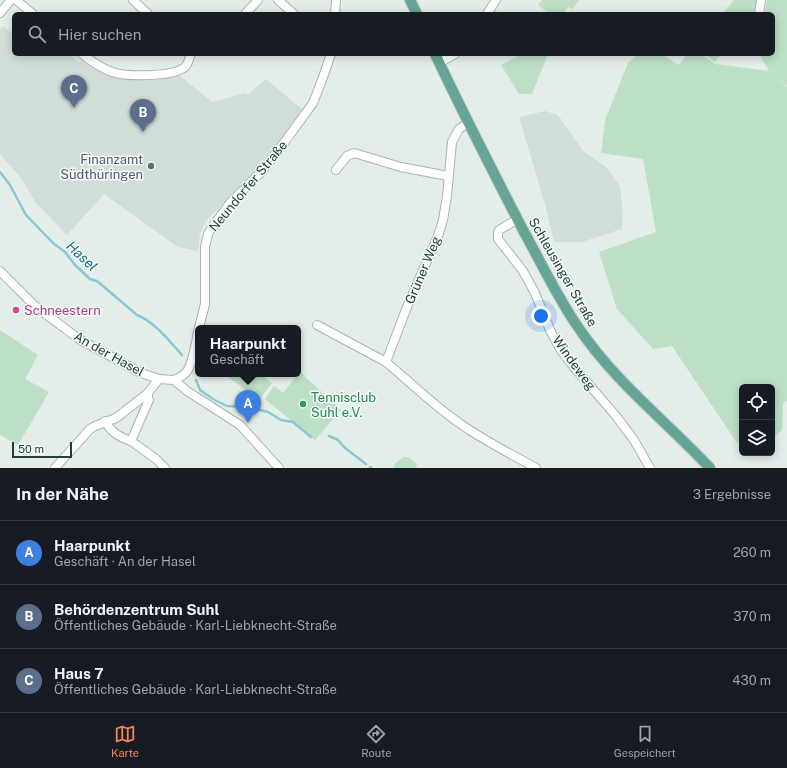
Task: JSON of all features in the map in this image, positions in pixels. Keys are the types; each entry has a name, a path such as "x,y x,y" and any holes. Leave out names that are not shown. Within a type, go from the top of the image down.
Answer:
{"main road":[{"path":"410,0 416,12"},
{"name":"Schleusinger Straße","path":"437,59 468,123 518,219 578,328 617,376 710,468"}],"street":[{"path":"16,0 31,12"},
{"path":"133,0 146,12"},
{"path":"247,12 258,0"},
{"path":"278,0 292,12"},
{"path":"335,12 336,0"},
{"path":"487,12 496,0"},
{"path":"759,12 761,0"},
{"path":"0,13 6,2"},
{"path":"84,56 92,62 112,72 126,75 163,74 177,70 184,67 188,63 190,56"},
{"name":"Neundorfer Straße","path":"200,325 204,304 205,247 208,234 230,203 264,169 313,103 330,56"},
{"path":"437,59 448,56"},
{"name":"Grüner Weg","path":"386,362 407,307 438,236 443,220 447,196 452,142 459,129 468,123"},
{"path":"336,170 347,156 354,153 401,167 448,176"},
{"name":"Windeweg","path":"518,219 498,232 500,243 523,271 535,293 550,330 560,349 616,416 634,440 650,468"},
{"name":"An der Hasel","path":"0,271 35,306 79,339 140,373 159,379 174,380"},
{"path":"317,325 386,362 427,398 461,424 499,448 536,468"},
{"path":"195,346 188,371 182,377 174,380 187,391 240,424 279,468"},
{"path":"55,468 90,429 116,418 147,394 159,379"},
{"path":"131,441 149,400 147,394"},
{"path":"106,421 108,427 116,434 131,441 156,458 165,468"}],"shaded area":[{"path":"3,26 12,33 12,56 72,56 79,62 81,61 108,74 141,80 156,80 179,75 212,102 245,93 247,95 266,79 302,109 270,156 206,221 200,234 198,251 178,247 104,194 67,235 36,203 21,178 0,154 0,29"},
{"path":"545,111 558,115 583,151 606,167 620,186 623,214 622,229 582,242 554,242 545,204 519,117"}],"green space":[{"path":"542,0 579,0 573,9 568,7 565,12 547,12 538,5"},
{"path":"734,0 757,0 754,12 724,12"},
{"path":"767,0 787,0 787,86 775,77 787,87 787,400 783,403 782,430 775,436 775,384 739,384 739,441 737,443 672,346 653,349 617,309 599,252 656,232 643,159 601,153 605,120 628,63 636,56 664,56 679,65 686,56 704,56 715,64 769,71 760,56 775,56 775,12 765,12"},
{"path":"518,56 547,56 532,94 519,94 501,65"},
{"path":"708,56 720,56 715,62"},
{"path":"0,330 38,355 25,379 49,392 18,445 0,435"},
{"name":"Tennisclub Suhl e.V.","path":"301,373 341,410 315,440 265,399 274,386 283,393 296,377 301,377"},
{"path":"228,377 264,377 272,383 259,400"},
{"path":"403,457 408,457 417,464 416,468 393,468 395,464"}],"waterway":[{"name":"Hasel","path":"0,172 10,185 26,215 53,243 65,252 75,265 90,279 97,281 137,315 144,318 156,327 182,355"},
{"name":"Hasel","path":"196,380 200,390 227,406 248,407 268,412 281,420 293,422 311,437"},
{"name":"Hasel","path":"329,436 338,440 345,448 366,464"}],"place":[{"name":"Haus 7","path":"74,108"},
{"name":"Behördenzentrum Suhl","path":"143,132"},
{"name":"Finanzamt Südthüringen","path":"151,166"},
{"name":"Schneestern","path":"16,310"},
{"name":"Tennisclub Suhl e.V.","path":"303,404"},
{"name":"Haarpunkt","path":"248,423"}]}
